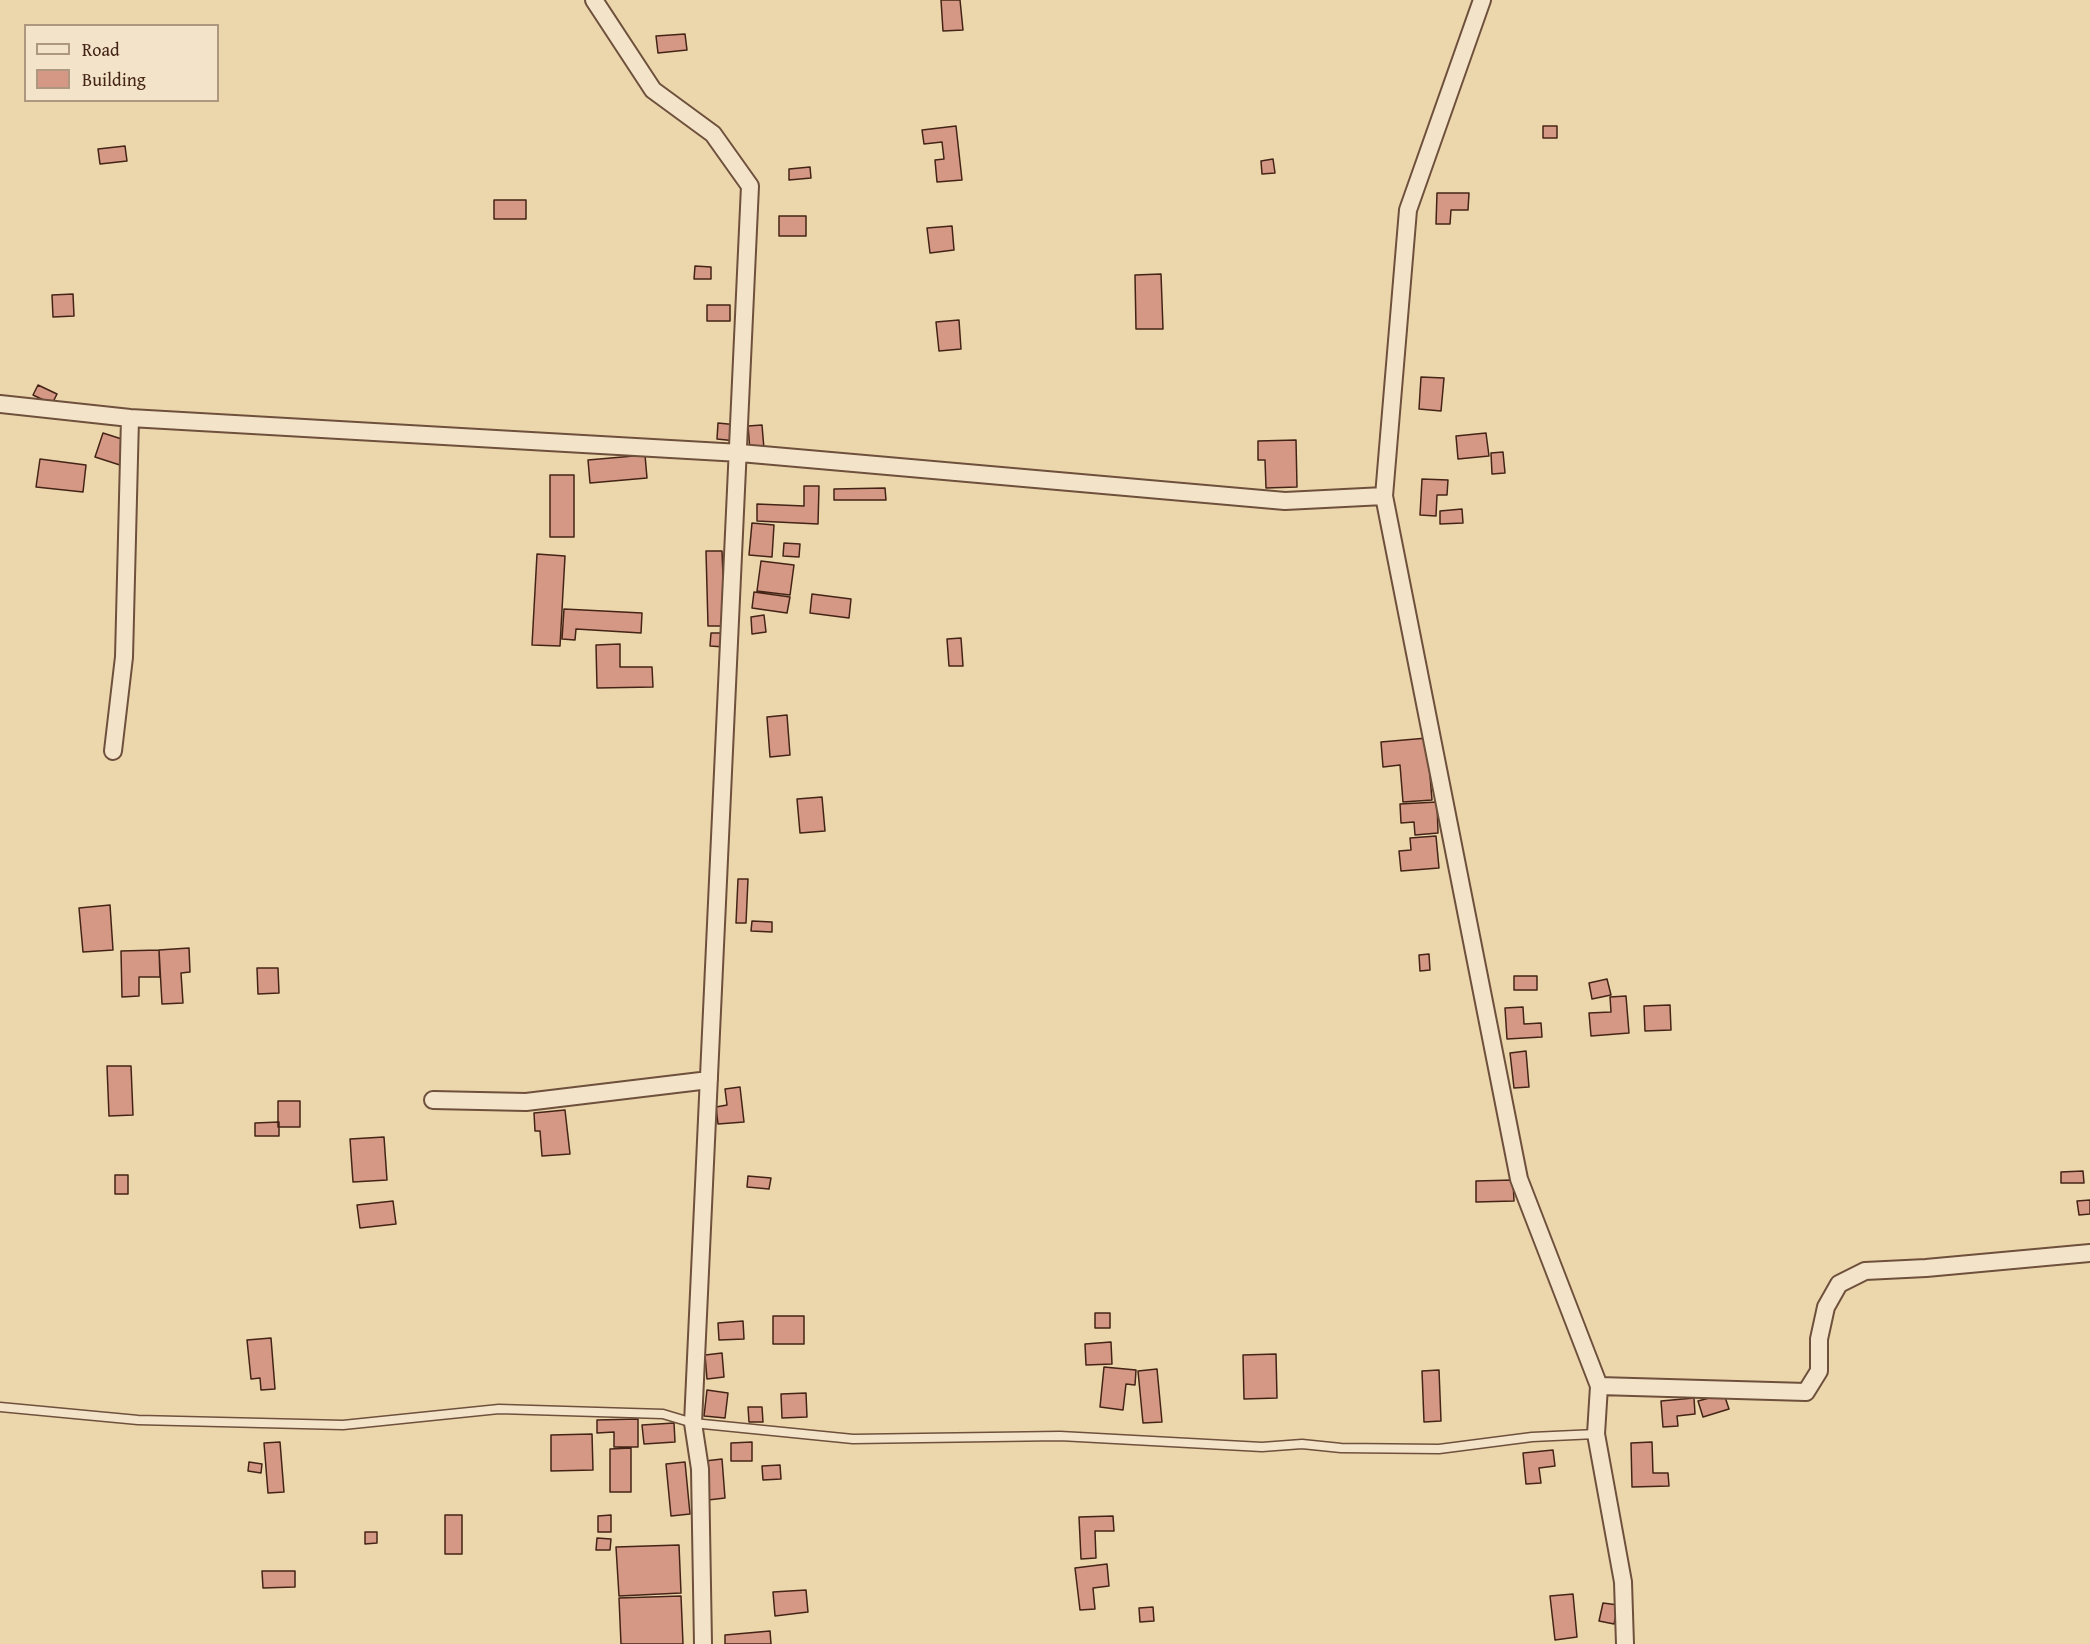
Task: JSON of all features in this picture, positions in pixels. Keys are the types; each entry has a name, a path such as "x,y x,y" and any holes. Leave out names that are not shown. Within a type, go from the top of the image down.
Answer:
{"street":[{"path":"594,0 653,90 713,134 750,186 740,453 693,1423 700,1469 703,1644"},
{"path":"1482,0 1408,210 1384,496 1519,1179 1599,1386 1596,1434 1623,1582 1625,1644"},
{"path":"0,404 130,418 740,453 1285,501 1384,496"},
{"path":"113,751 124,657 130,418"},
{"path":"433,1100 526,1102 709,1080"},
{"path":"1599,1386 1806,1392 1820,1371 1819,1339 1826,1307 1839,1284 1865,1271 1926,1268 2090,1253"}],"lane":[{"path":"0,1407 138,1420 343,1425 499,1409 663,1414 693,1423 853,1439 1060,1436 1262,1447 1302,1444 1341,1448 1439,1449 1532,1437 1596,1434"}],"building":[{"path":"941,0 960,0 963,30 943,31"},
{"path":"685,34 687,50 658,53 656,36"},
{"path":"956,126 962,180 937,182 935,160 944,159 942,142 924,144 922,130"},
{"path":"1543,126 1557,126 1557,138 1543,138"},
{"path":"125,146 127,161 100,164 98,149"},
{"path":"1273,159 1275,173 1262,174 1261,161"},
{"path":"810,167 811,178 789,180 789,169"},
{"path":"1437,193 1469,193 1468,210 1451,210 1450,224 1436,224"},
{"path":"494,200 526,200 526,219 494,219"},
{"path":"779,216 806,216 806,236 779,236"},
{"path":"952,226 954,250 930,253 927,228"},
{"path":"695,266 711,267 711,279 694,279"},
{"path":"1161,274 1163,329 1136,329 1135,275"},
{"path":"73,294 74,316 53,317 52,295"},
{"path":"707,305 730,305 730,321 707,321"},
{"path":"959,320 961,349 939,351 936,322"},
{"path":"1421,377 1444,378 1441,411 1419,409"},
{"path":"38,385 57,394 52,404 33,395"},
{"path":"718,423 738,425 736,441 717,439"},
{"path":"762,425 764,449 750,451 748,426"},
{"path":"103,433 131,442 123,466 95,457"},
{"path":"1486,433 1489,456 1458,459 1456,436"},
{"path":"1296,440 1297,487 1266,488 1265,460 1258,460 1258,441"},
{"path":"1503,452 1505,473 1492,474 1491,453"},
{"path":"645,455 647,478 590,483 588,460"},
{"path":"40,459 86,465 83,492 36,487"},
{"path":"550,475 574,475 574,537 550,537"},
{"path":"1422,479 1448,480 1447,495 1437,495 1436,516 1420,515"},
{"path":"804,486 819,486 818,524 757,521 757,504 804,506"},
{"path":"885,488 886,500 834,500 834,489"},
{"path":"1462,509 1463,523 1440,524 1440,511"},
{"path":"752,523 774,525 772,557 749,555"},
{"path":"784,543 800,544 799,557 783,556"},
{"path":"706,551 722,551 725,626 708,626"},
{"path":"537,554 565,556 560,646 532,645"},
{"path":"761,561 794,565 790,595 757,591"},
{"path":"754,592 790,597 787,613 752,608"},
{"path":"812,594 851,599 849,618 810,613"},
{"path":"564,609 642,613 641,633 576,629 575,640 562,639"},
{"path":"764,615 766,632 752,634 751,617"},
{"path":"711,633 724,633 724,647 710,646"},
{"path":"961,638 963,666 949,666 947,639"},
{"path":"620,644 620,667 652,667 653,687 597,688 596,645"},
{"path":"787,715 790,755 770,757 767,717"},
{"path":"1427,738 1432,800 1403,802 1400,765 1383,767 1381,742"},
{"path":"822,797 825,831 800,833 797,799"},
{"path":"1437,802 1438,833 1415,835 1414,822 1401,823 1400,804"},
{"path":"1436,836 1439,868 1401,871 1399,851 1411,850 1410,838"},
{"path":"738,879 748,879 746,923 736,923"},
{"path":"110,905 113,950 83,952 79,908"},
{"path":"752,921 772,922 772,932 751,931"},
{"path":"189,948 190,972 181,973 183,1003 162,1004 159,950"},
{"path":"159,950 160,977 139,977 139,996 122,997 121,951"},
{"path":"1429,954 1430,970 1420,971 1419,955"},
{"path":"257,968 278,968 279,993 258,994"},
{"path":"1514,976 1537,976 1537,990 1514,990"},
{"path":"1607,979 1611,995 1592,999 1589,983"},
{"path":"1626,996 1629,1033 1591,1036 1589,1013 1611,1012 1610,997"},
{"path":"1670,1005 1671,1030 1645,1031 1644,1006"},
{"path":"1523,1007 1524,1024 1541,1023 1542,1037 1507,1039 1505,1008"},
{"path":"1526,1051 1529,1087 1514,1088 1510,1053"},
{"path":"107,1066 131,1066 133,1115 109,1116"},
{"path":"740,1087 744,1122 718,1124 716,1107 727,1105 725,1089"},
{"path":"278,1101 300,1101 300,1127 278,1127"},
{"path":"565,1110 570,1154 542,1156 540,1131 535,1131 534,1113"},
{"path":"279,1122 279,1136 255,1136 255,1123"},
{"path":"384,1137 387,1180 353,1182 350,1139"},
{"path":"2083,1171 2084,1183 2061,1183 2061,1172"},
{"path":"115,1175 128,1175 128,1194 115,1194"},
{"path":"748,1176 771,1178 769,1189 747,1187"},
{"path":"1513,1180 1514,1201 1476,1202 1476,1181"},
{"path":"2090,1200 2090,1214 2079,1215 2077,1201"},
{"path":"393,1201 396,1224 360,1228 357,1205"},
{"path":"1095,1313 1110,1313 1110,1328 1095,1328"},
{"path":"773,1316 804,1316 804,1344 773,1344"},
{"path":"743,1321 744,1339 719,1340 718,1323"},
{"path":"271,1338 275,1389 261,1390 260,1378 251,1379 247,1340"},
{"path":"1111,1342 1112,1364 1086,1365 1085,1344"},
{"path":"722,1353 724,1377 707,1379 705,1355"},
{"path":"1276,1354 1277,1398 1244,1399 1243,1355"},
{"path":"1104,1367 1136,1370 1135,1385 1126,1384 1123,1410 1100,1407"},
{"path":"1157,1369 1162,1422 1143,1423 1138,1371"},
{"path":"1439,1370 1441,1421 1424,1422 1422,1371"},
{"path":"707,1390 728,1393 725,1418 704,1416"},
{"path":"806,1393 807,1417 782,1418 781,1394"},
{"path":"1724,1394 1729,1409 1703,1417 1698,1401"},
{"path":"1694,1398 1695,1414 1677,1416 1678,1426 1663,1427 1661,1401"},
{"path":"748,1407 762,1407 763,1422 749,1422"},
{"path":"638,1419 638,1447 614,1447 614,1432 597,1433 597,1420"},
{"path":"674,1423 675,1442 644,1444 642,1425"},
{"path":"592,1434 593,1470 551,1471 551,1435"},
{"path":"280,1442 284,1492 268,1493 264,1443"},
{"path":"752,1442 752,1461 731,1461 731,1443"},
{"path":"1652,1442 1653,1473 1668,1473 1669,1486 1632,1487 1631,1443"},
{"path":"631,1448 631,1492 610,1492 610,1449"},
{"path":"1553,1450 1555,1466 1539,1468 1541,1483 1526,1484 1523,1453"},
{"path":"722,1459 725,1498 708,1500 705,1461"},
{"path":"249,1462 262,1464 261,1473 248,1471"},
{"path":"685,1462 690,1514 671,1516 666,1464"},
{"path":"780,1465 781,1479 763,1480 762,1466"},
{"path":"445,1515 462,1515 462,1554 445,1554"},
{"path":"611,1515 611,1532 598,1532 598,1516"},
{"path":"1113,1516 1114,1531 1095,1531 1096,1558 1081,1559 1079,1517"},
{"path":"365,1532 377,1532 377,1543 365,1544"},
{"path":"597,1538 611,1539 610,1550 596,1550"},
{"path":"679,1545 681,1593 619,1596 616,1547"},
{"path":"1107,1564 1109,1586 1093,1588 1095,1609 1080,1610 1075,1568"},
{"path":"262,1571 295,1571 295,1587 263,1588"},
{"path":"806,1590 808,1612 775,1616 773,1592"},
{"path":"1573,1594 1577,1637 1555,1640 1550,1596"},
{"path":"681,1596 683,1644 621,1644 619,1598"},
{"path":"1603,1603 1618,1605 1614,1624 1599,1621"},
{"path":"1153,1607 1154,1621 1140,1622 1139,1608"},
{"path":"770,1631 771,1644 725,1644 725,1635"}]}
